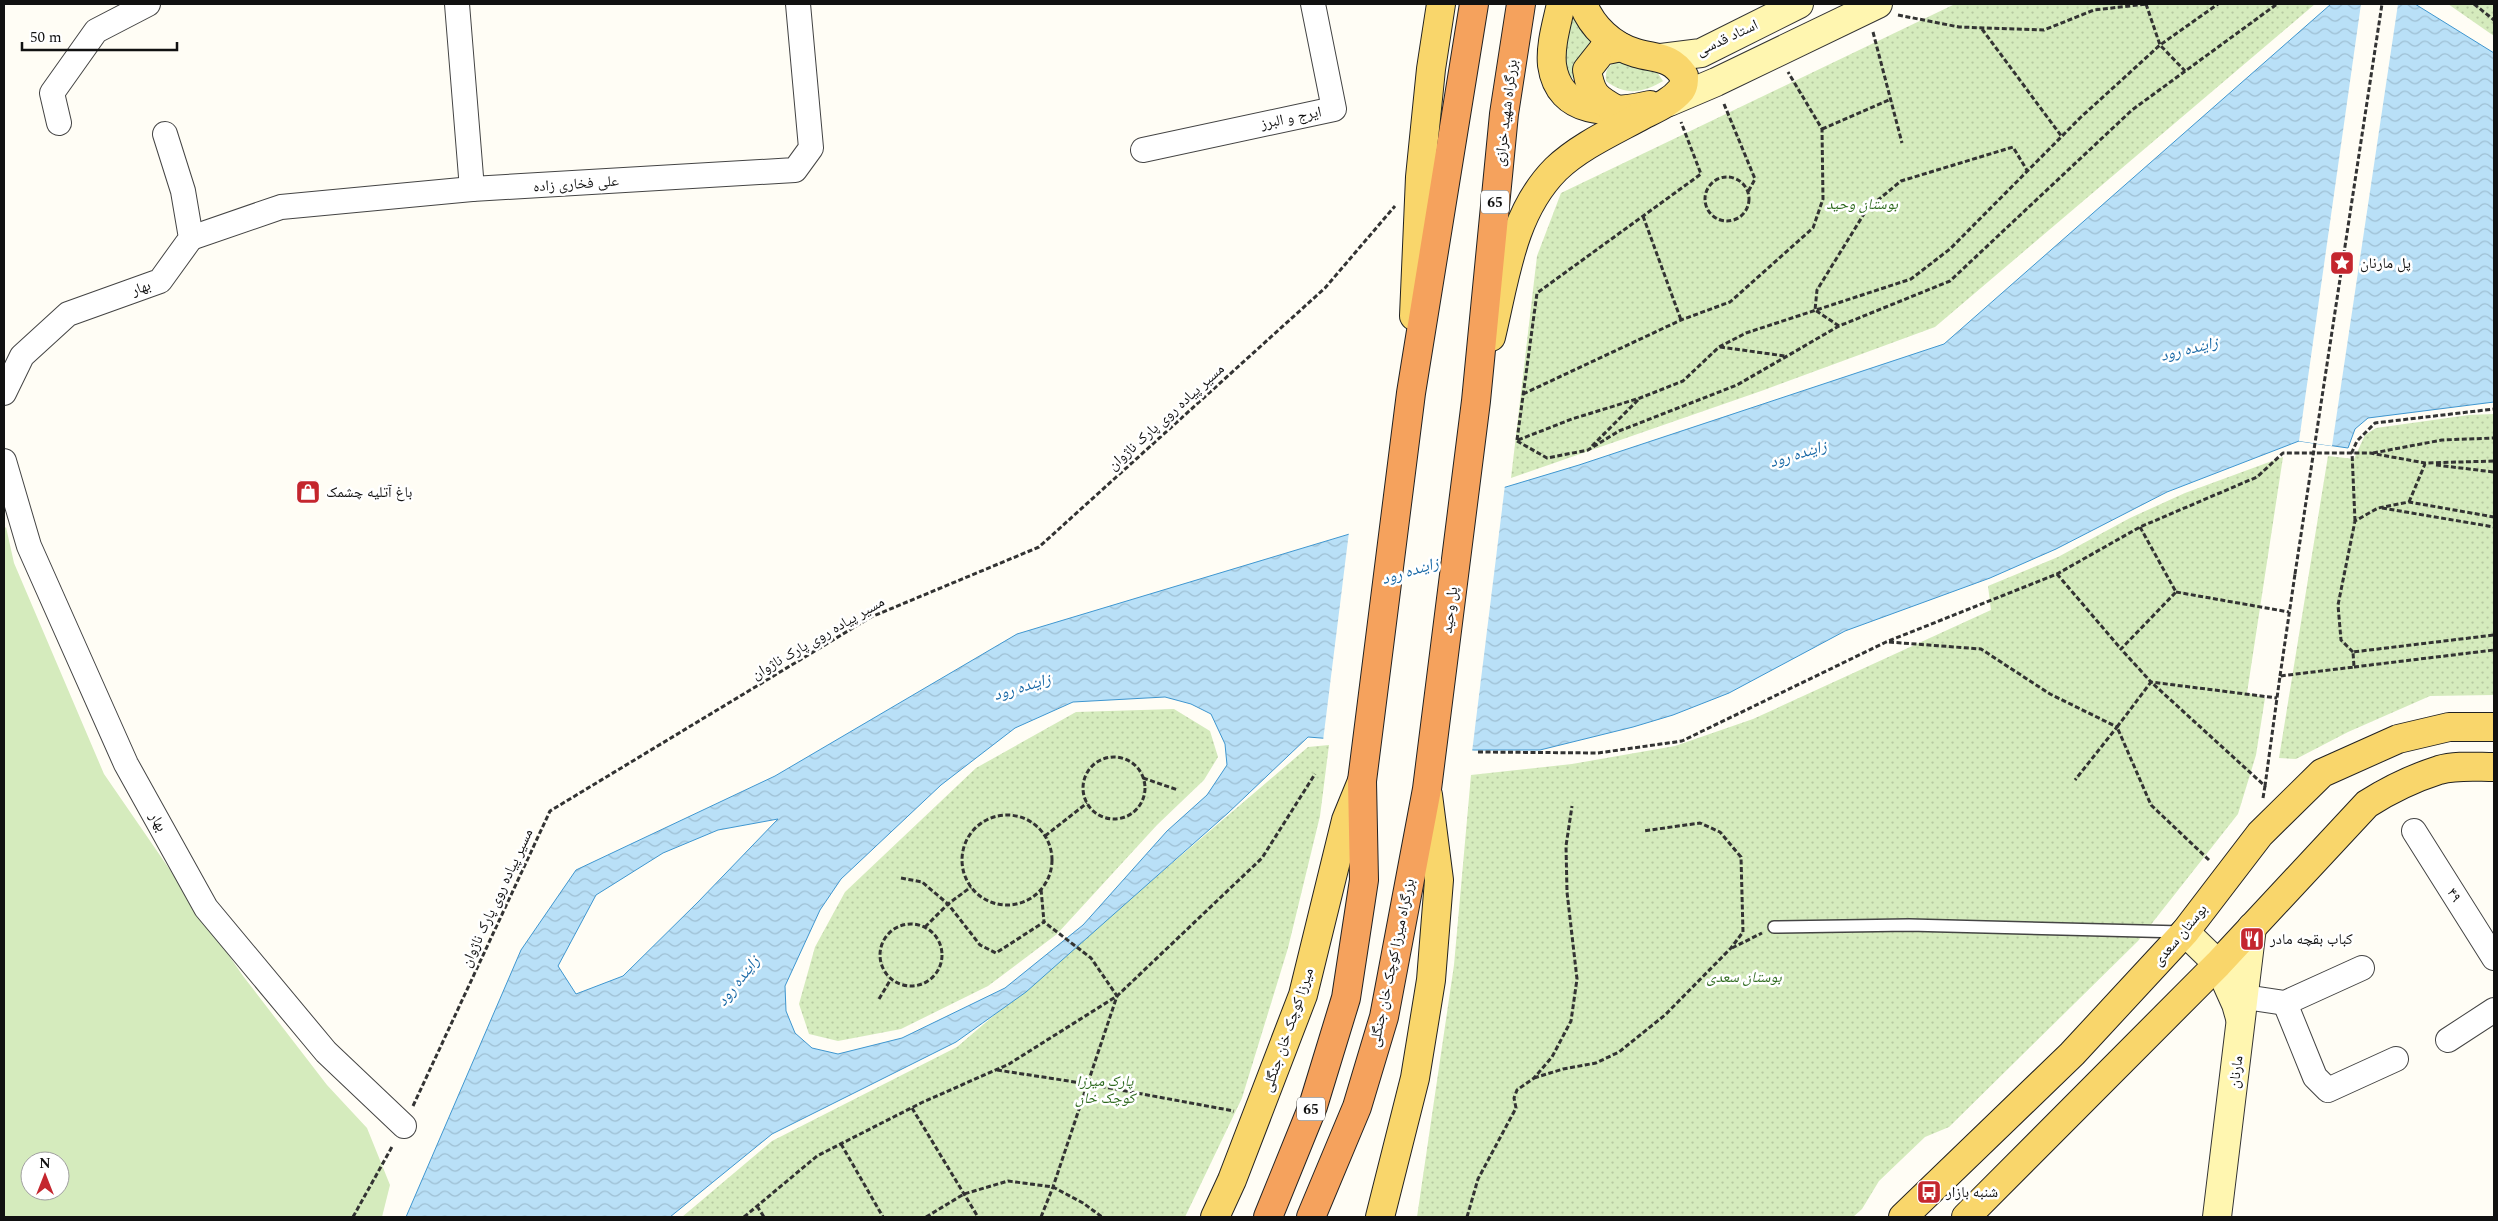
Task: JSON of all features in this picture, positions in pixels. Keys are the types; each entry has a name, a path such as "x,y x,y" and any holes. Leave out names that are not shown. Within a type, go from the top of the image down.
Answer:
{"highway":[{"name":"65","path":"1268,1217 1313,1106 1346,998 1364,880 1362,781 1411,394 1474,4"},
{"name":"بزرگراه شهید خرازی","path":"1476,401 1504,114 1521,4"},
{"name":"پل وحید","path":"1427,789 1476,401"},
{"name":"بزرگراه میرزا کوچک خان جنگلی","path":"1311,1217 1357,1107 1384,1016 1427,789"}],"main road":[{"path":"1411,394 1420,176 1431,68 1440,4"},
{"path":"1561,4 1553,41 1552,63 1556,83 1568,99 1595,110 1618,110 1671,101 1682,88 1684,76 1677,65 1661,58"},
{"name":"استاد قدسی","path":"1583,4 1606,38 1621,47 1661,58 1701,53 1792,5"},
{"path":"1476,401 1511,251 1524,216 1539,188 1558,168 1595,141 1671,101 1716,82 1872,6"},
{"path":"1618,110 1596,98 1589,85 1587,70 1602,51 1621,47"},
{"name":"بوستان سعدی","path":"1902,1217 2072,1054 2185,932 2260,834 2322,773 2398,739 2449,727 2494,726"},
{"path":"1966,1217 2218,964 2367,804 2386,792 2440,770 2466,766 2494,767"},
{"name":"میرزا کوچک خان جنگلی","path":"1214,1217 1258,1116 1303,994 1346,820 1362,781"},
{"path":"1380,1217 1415,1078 1430,980 1439,880 1427,789"},
{"name":"مارنان","path":"2217,1217 2242,1026 2252,928"},
{"path":"2185,932 2218,964 2236,1004 2242,1026"}],"street":[{"path":"59,122 52,93 96,31 148,4"},
{"path":"457,4 472,189"},
{"name":"علی فخاری زاده","path":"191,238 281,208 472,189 795,170 812,148 798,4"},
{"name":"ایرج و البرز","path":"1143,150 1334,109 1313,4"},
{"path":"165,134 183,191 191,238"},
{"name":"بهار","path":"4,393 22,356 68,314 160,281 191,238"},
{"name":"بهار","path":"4,460 9,497 126,764 206,908 326,1052 404,1126"},
{"name":"۴۹","path":"2414,831 2494,958"},
{"path":"2244,997 2285,1003 2362,968"},
{"path":"2285,1003 2315,1077 2328,1090 2396,1059"},
{"path":"2448,1040 2494,1010"}],"lane":[{"path":"1774,928 1909,925 2185,932"}],"path":[{"path":"1902,143 1891,100 1872,6 1959,27 2044,30 2094,10 2146,4 2160,45 2186,71"},
{"path":"1517,441 1572,419 1640,398 1683,382 1719,347 1746,333 1910,279 1950,249 2062,137 2160,45 2218,4"},
{"path":"1517,441 1547,458 1588,450 1619,431 1737,384 1839,326 1950,281 2132,110 2277,4"},
{"path":"2057,574 2151,682 2265,786 2294,574 2382,4"},
{"path":"2474,4 2494,20"},
{"path":"1982,29 2062,137"},
{"path":"1523,394 1681,320 1730,302 1812,228 1823,199 1822,129 1777,52"},
{"path":"1716,82 1755,179 1748,192 1747,208 1736,220 1720,220 1708,210 1706,193 1715,180 1723,177 1738,180 1748,192"},
{"path":"1822,129 1891,100"},
{"path":"1517,441 1537,293 1701,174 1671,101"},
{"path":"1815,310 1817,290 1867,209 1901,181 2013,147 2028,172"},
{"name":"مسیر پیاده روی پارک ناژوان","path":"353,1217 404,1126 550,810 871,617 1039,547 1326,288 1420,176"},
{"path":"1644,216 1681,320"},
{"path":"1815,310 1839,326"},
{"path":"1719,347 1786,356"},
{"path":"1588,450 1640,398"},
{"path":"2354,667 2353,652 2341,640 2338,605 2355,521 2352,452 2356,441 2374,423 2494,409"},
{"path":"2370,453 2442,440 2494,438"},
{"path":"1478,752 1598,754 1682,741 1886,642 2057,574 2140,527 2257,477 2283,453 2370,453 2425,463 2494,472"},
{"path":"2425,463 2494,461"},
{"path":"2409,502 2425,463"},
{"path":"2355,521 2378,508 2409,502 2494,517"},
{"path":"2378,508 2494,528"},
{"path":"2140,527 2176,592"},
{"path":"2176,592 2289,612"},
{"path":"2121,649 2176,592"},
{"path":"2353,652 2494,635"},
{"path":"1886,642 1981,649 2050,694 2117,727 2151,805 2208,861 2213,854"},
{"path":"2280,676 2494,650"},
{"path":"2076,780 2151,682"},
{"path":"2151,682 2277,698"},
{"path":"1120,758 1138,769 1143,778 1142,798 1138,807 1130,813 1112,818 1093,811 1087,803 1083,784 1091,766 1100,760 1120,758"},
{"path":"744,1217 817,1156 912,1108 1009,1064 1117,996 1262,858 1315,774"},
{"path":"1143,778 1178,790"},
{"path":"2256,805 2263,798"},
{"path":"1045,836 1087,803"},
{"path":"1467,1217 1478,1179 1516,1108 1514,1098 1517,1090 1534,1078 1552,1057 1571,1021 1577,979 1567,892 1566,846 1572,806"},
{"path":"1012,815 1026,819 1039,828 1045,836 1052,855 1051,870 1041,888 1023,901 1009,904 994,903 981,896 971,886 964,874 962,859 964,845 972,832 983,822 997,816 1012,815"},
{"path":"1534,1078 1564,1069 1596,1063 1619,1052 1665,1016 1731,948 1743,932 1741,857 1720,832 1700,823 1643,831"},
{"path":"901,878 922,882 948,904 980,945 996,953 1044,922"},
{"path":"925,928 948,904 971,886"},
{"path":"1041,888 1044,922 1091,958 1117,996"},
{"path":"905,925 925,928 934,934 940,943 942,952 937,973 920,985 899,984 891,979 881,962 883,943 888,934 905,925"},
{"path":"1731,948 1774,928"},
{"path":"879,999 891,979"},
{"path":"1041,1217 1054,1187 1117,996"},
{"path":"996,1070 1088,1084 1258,1116"},
{"path":"912,1108 978,1217"},
{"path":"841,1144 883,1217"},
{"path":"926,1217 964,1194 1008,1181 1054,1187 1083,1203 1102,1217"},
{"path":"757,1206 764,1217"}],"green space":[{"path":"1572,4 1597,46 1583,90 1569,74 1563,57"},
{"name":"بوستان وحید","path":"1955,4 2315,4 1935,327 1764,390 1511,478 1537,256 1561,193"},
{"path":"2448,4 2494,4 2494,36"},
{"path":"1620,61 1657,72 1663,81 1648,88 1634,91 1627,91 1613,86 1606,81 1606,73 1610,66"},
{"path":"2494,414 2494,695 2430,696 2348,732 2296,759 2279,758 2328,456 2354,459 2365,435 2376,428 2469,415"},
{"name":"بوستان سعدی","path":"2283,457 2247,693 2265,698 2256,755 2238,814 2138,941 1949,1127 1925,1137 1879,1181 1862,1209 1853,1217 1417,1217 1454,965 1471,775 1572,764 1675,746 1753,719 1991,610 1988,586 2058,557 2130,518 2185,493"},
{"path":"6,527 14,563 104,774 243,976 327,1085 367,1128 390,1185 382,1217 4,1217 4,529"},
{"path":"1174,709 1210,731 1218,757 1204,780 1157,825 1057,934 988,986 901,1029 838,1041 809,1034 799,1004 815,947 845,892 976,768 1076,712"},
{"name":"پارک میرزا کوچک خان","path":"1329,745 1320,816 1288,948 1242,1098 1185,1217 682,1217 772,1141 957,1047 1308,747"}],"water":[{"name":"زاینده رود","path":"2331,4 2415,4 2494,53 2494,402 2368,418 2355,429 2348,448 2299,441 2167,492 2056,549 1990,578 1845,631 1729,693 1673,715 1633,727 1540,750 1474,750 1308,737 1228,813 1026,992 956,1042 772,1134 670,1217 406,1217 521,950 576,870 775,776 1017,634 1579,465 1944,344","holes":["1165,697 1191,704 1211,714 1225,744 1227,765 1207,795 1167,831 1083,925 1005,988 902,1038 838,1054 812,1048 795,1033 786,1011 785,986 820,910 841,879 941,785 1015,728 1073,702","778,819 623,976 576,994 558,966 596,895 663,853 718,830"]}],"pier":[{"name":"پل مارنان","path":"2361,4 2398,4 2332,446 2299,441"},
{"path":"1505,485 1472,752 1323,741 1349,532"}],"place":[{"name":"پل مارنان","path":"2342,263"},
{"name":"باغ آتلیه چشمک","path":"308,492"},
{"name":"کباب بقچه مادر","path":"2252,939"},
{"name":"شنبه بازار","path":"1929,1192"}]}
